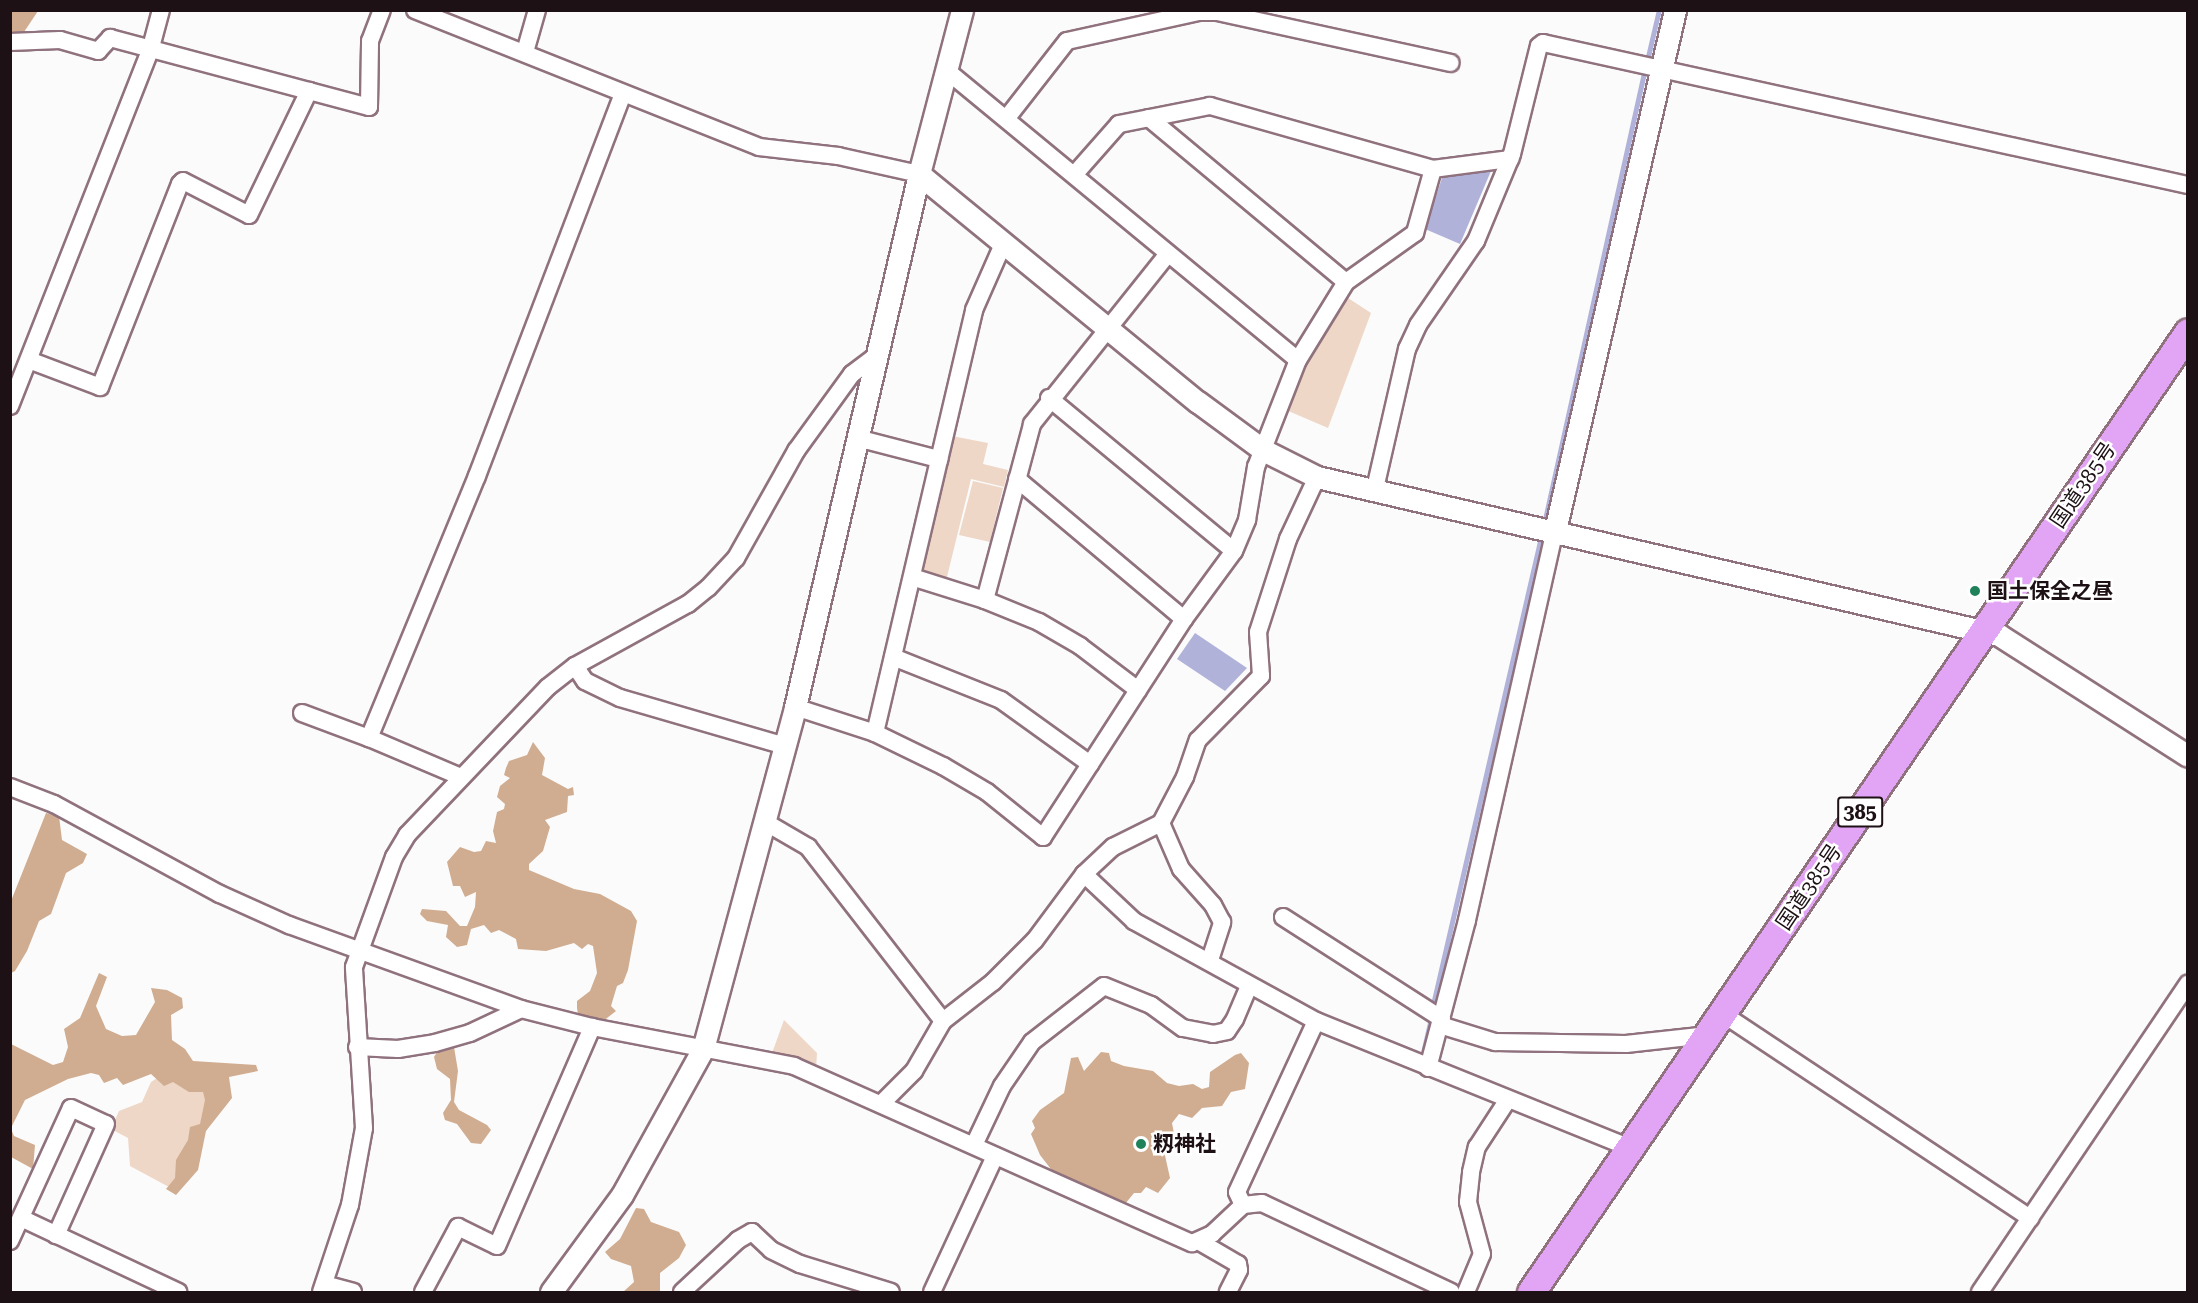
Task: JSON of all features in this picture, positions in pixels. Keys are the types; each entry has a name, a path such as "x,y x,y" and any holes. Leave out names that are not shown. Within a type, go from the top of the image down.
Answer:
{"highway":[{"name":"国道385号","path":"1531,1293 2187,332"}],"street":[{"path":"10,406 150,51 161,10"},
{"path":"10,42 60,40 98,51 110,38 150,51 369,107 370,41 382,10"},
{"path":"415,10 759,147 838,156 919,174 1263,450 1317,477 1374,493 1999,635 2029,650 2187,756"},
{"path":"525,52 537,10"},
{"path":"550,1293 622,1195 703,1049 795,707 919,174 962,10"},
{"path":"1428,1068 1441,1022 1675,10"},
{"path":"1006,119 1067,41 1217,11 1451,63"},
{"path":"1374,493 1407,349 1418,325 1476,241 1510,159 1539,46 1543,43 1662,67 2187,185"},
{"path":"946,70 1167,255 1298,360"},
{"path":"29,360 100,387 180,184 183,181 249,214 309,91"},
{"path":"369,738 477,476 623,94"},
{"path":"1074,175 1114,128 1149,118 1210,106 1433,169 1510,159"},
{"path":"1149,118 1346,282"},
{"path":"795,707 874,734 987,792 1043,837 1184,619 1234,551 1247,520 1256,467 1298,360 1346,282 1415,233 1433,169"},
{"path":"874,734 974,310 1004,242"},
{"path":"985,600 1025,441 1049,398 1167,255"},
{"path":"353,1293 322,1288 358,1172 364,1128 352,994 358,949 406,835 548,687 576,666 688,604 708,588 736,558 796,451 852,374 876,356"},
{"path":"1049,398 1234,551"},
{"path":"857,438 939,459"},
{"path":"881,1104 914,1071 943,1020 993,982 1035,940 1084,874 1113,847 1161,823 1185,777 1198,740 1261,676 1258,632 1288,539 1317,477"},
{"path":"1017,479 1184,619"},
{"path":"912,577 985,600 1049,628 1138,690"},
{"path":"893,657 1001,700 1090,764"},
{"path":"576,666 585,681 621,698 785,746"},
{"path":"302,713 369,738 461,777"},
{"path":"10,787 54,804 220,894 289,925 521,1009 592,1028 794,1066 1192,1243 1200,1242 1244,1205 1262,1203 1451,1293"},
{"path":"765,822 807,847 943,1020"},
{"path":"1161,823 1181,869 1213,904 1222,922 1210,960"},
{"path":"1084,874 1134,921 1210,960 1249,986 1316,1021 1507,1101 1630,1148"},
{"path":"1283,917 1441,1022 1495,1042 1626,1044 1715,1025 2030,1218"},
{"path":"1980,1293 2187,984"},
{"path":"974,1145 1002,1086 1032,1042 1104,986 1151,1005 1183,1028 1213,1034 1227,1030 1235,1019 1249,986"},
{"path":"357,1047 398,1048 435,1043 470,1033 521,1009"},
{"path":"1244,1205 1237,1192 1316,1021"},
{"path":"423,1293 458,1227 497,1246 592,1028"},
{"path":"1466,1293 1482,1254 1468,1202 1469,1180 1477,1148 1507,1101"},
{"path":"10,1240 71,1108 106,1124 56,1235"},
{"path":"932,1293 995,1156"},
{"path":"21,1218 177,1293"},
{"path":"682,1293 738,1240 752,1232 771,1250 800,1264 891,1293"},
{"path":"1200,1242 1238,1263 1239,1270 1228,1293"}],"shaded area":[{"path":"10,11 38,11 24,32 11,38"},
{"path":"1348,298 1371,313 1328,428 1286,410 1306,363"},
{"path":"952,436 988,443 983,464 1008,470 1004,487 971,479 946,581 926,577 922,568"},
{"path":"973,481 1003,488 990,542 959,535"},
{"path":"533,742 545,758 542,775 568,789 573,787 574,795 568,796 567,812 545,820 550,827 543,851 529,864 529,870 574,889 600,894 631,911 637,921 628,970 623,983 617,986 611,1006 616,1011 602,1022 578,1015 577,1008 577,1001 590,991 597,973 593,946 588,944 582,949 574,943 546,951 518,949 516,939 499,930 491,933 484,925 471,929 467,945 457,947 446,937 448,925 427,921 420,914 422,909 446,911 460,926 467,926 475,907 476,892 465,897 460,886 453,886 447,862 460,847 474,852 481,851 486,841 496,843 493,831 497,812 504,809 505,804 497,797 500,786 510,778 504,775 506,768 509,761 527,755"},
{"path":"46,813 59,816 62,840 87,854 83,863 66,873 51,914 39,921 27,951 15,971 11,973 11,901"},
{"path":"99,973 107,977 96,1006 106,1029 122,1036 136,1035 155,1002 151,988 167,990 182,998 183,1008 171,1015 172,1040 185,1049 193,1061 256,1065 258,1071 229,1077 232,1098 206,1131 198,1170 176,1195 166,1189 175,1178 176,1160 188,1140 190,1127 200,1124 205,1100 203,1092 189,1092 173,1082 164,1086 151,1074 123,1085 117,1078 104,1083 99,1075 91,1073 68,1079 25,1100 11,1128 11,1044 53,1065 63,1062 68,1047 64,1029 80,1018"},
{"path":"784,1020 817,1053 816,1069 771,1056"},
{"path":"454,1047 458,1071 454,1102 459,1110 487,1125 491,1130 481,1144 471,1143 457,1124 445,1120 443,1113 451,1100 450,1079 437,1069 434,1057 439,1049"},
{"path":"1101,1052 1109,1053 1111,1061 1124,1066 1153,1071 1167,1083 1179,1086 1193,1084 1202,1089 1209,1087 1210,1072 1235,1055 1241,1053 1249,1063 1245,1089 1231,1092 1222,1106 1202,1108 1192,1118 1179,1114 1172,1123 1176,1144 1164,1151 1170,1178 1158,1193 1146,1187 1141,1193 1134,1193 1125,1204 1054,1173 1040,1155 1031,1134 1035,1128 1032,1121 1040,1110 1064,1093 1071,1058 1078,1057 1084,1071"},
{"path":"165,1073 215,1097 179,1183 169,1187 130,1166 128,1138 111,1129 119,1111 142,1102 151,1082"},
{"path":"11,1129 14,1136 35,1145 33,1169 11,1157"},
{"path":"636,1208 644,1209 651,1222 679,1232 686,1245 679,1258 660,1273 660,1292 623,1292 634,1282 631,1266 611,1259 605,1252 620,1239"}],"water":[{"path":"1491,171 1460,244 1425,229 1444,172"},
{"path":"1195,633 1247,668 1225,691 1177,659"}],"waterway":[{"path":"1647,61 1659,10"},
{"path":"1544,524 1645,69"},
{"path":"1432,1009 1541,535"},
{"path":"1423,1053 1431,1017"}],"place":[{"name":"国土保全之昼","path":"1975,591"},
{"name":"籾神社","path":"1141,1144"}]}
